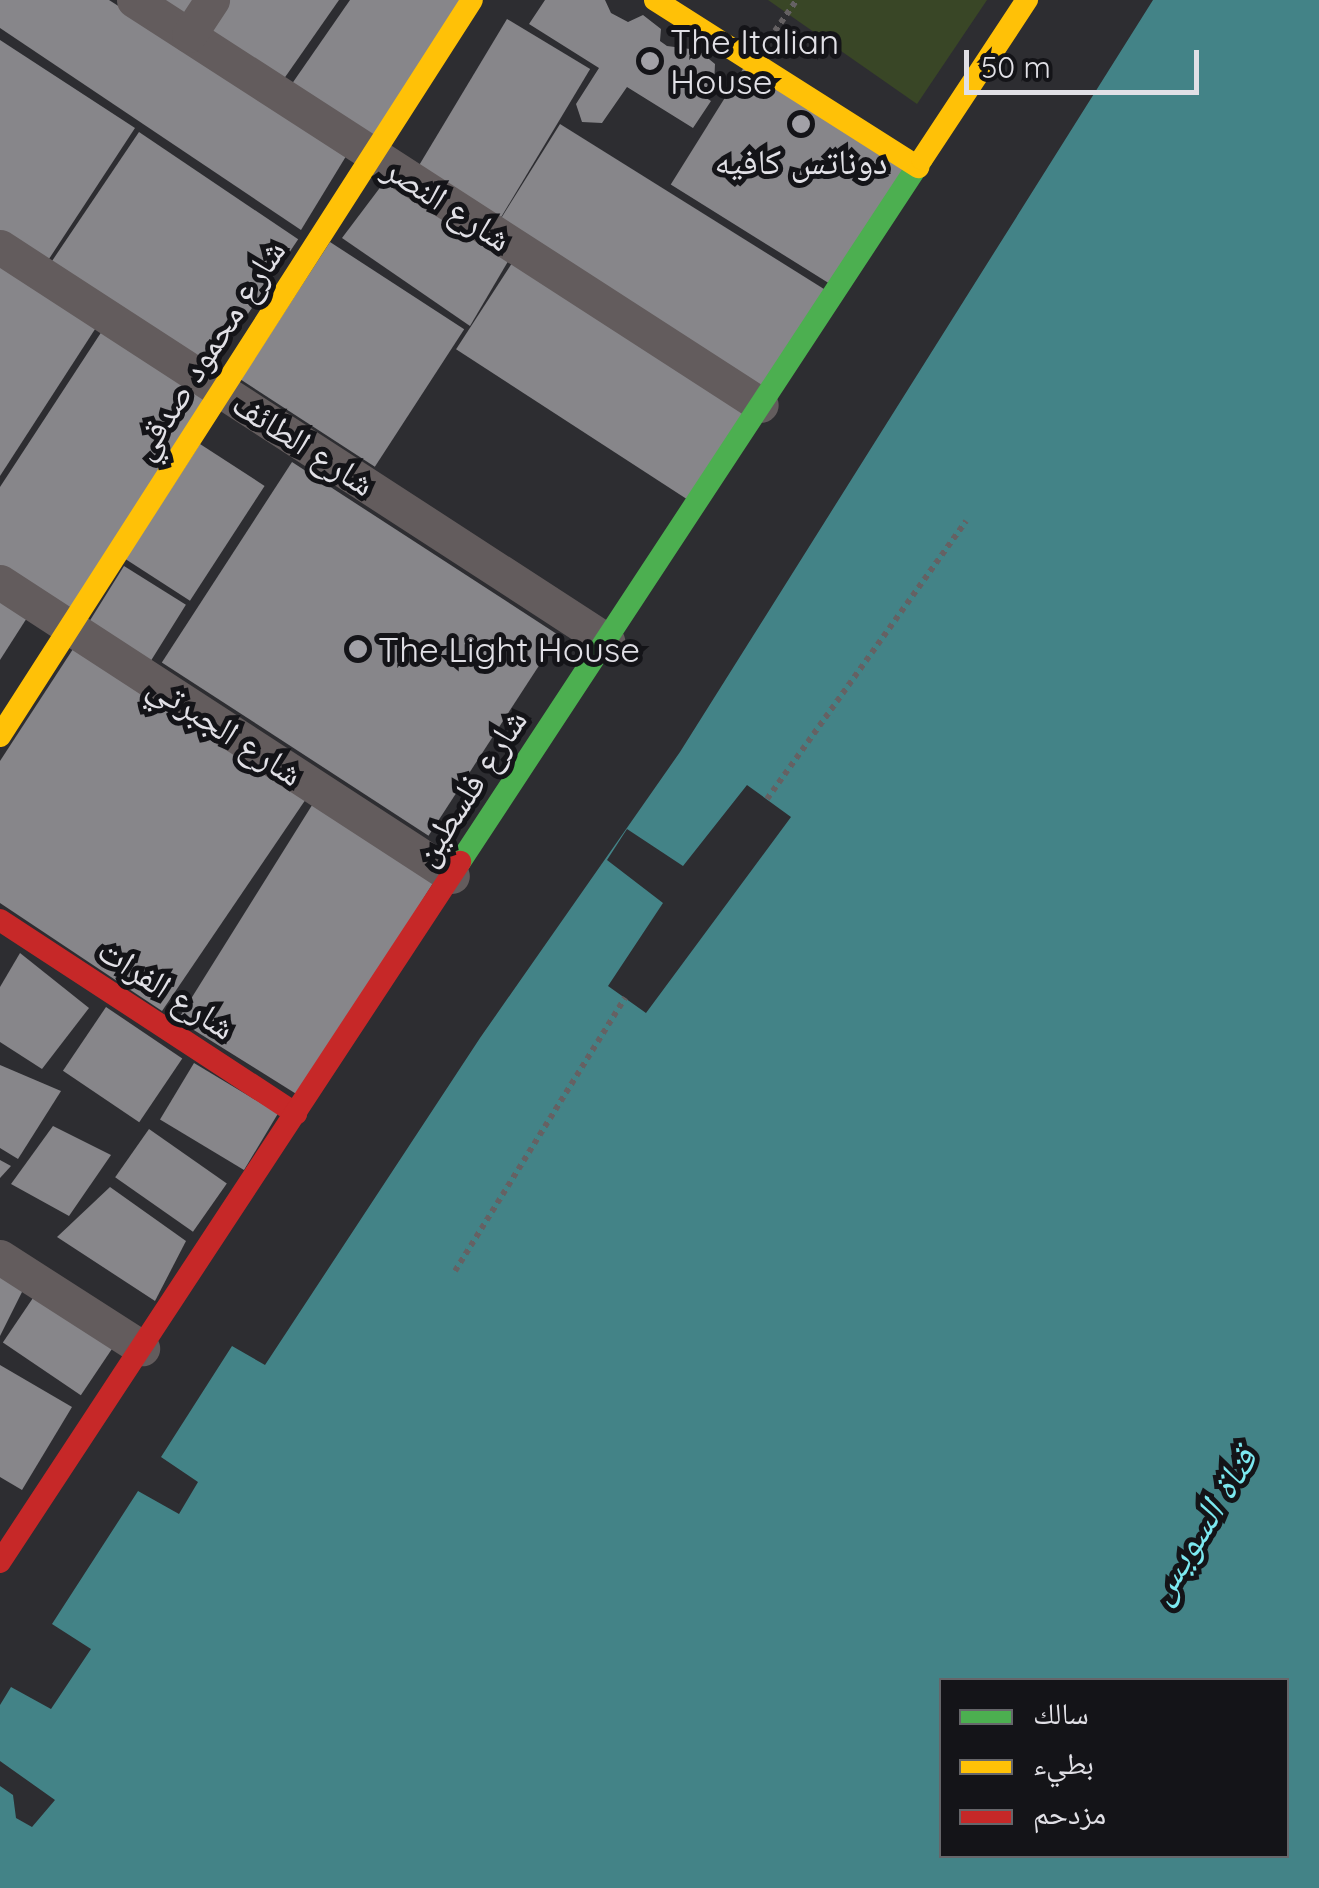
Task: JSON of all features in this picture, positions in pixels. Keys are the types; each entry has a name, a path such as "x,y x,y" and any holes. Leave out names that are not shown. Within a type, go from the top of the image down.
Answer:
{"street":[{"name":"شارع النصر","path":"134,0 761,406"},
{"path":"189,36 212,0"},
{"name":"شارع محمود صدقي","path":"0,736 472,0"},
{"path":"656,0 918,167"},
{"name":"شارع فلسطين","path":"2,1554 142,1348 1027,0"},
{"name":"شارع الطائف","path":"0,247 607,641"},
{"name":"شارع الجبرتي","path":"0,582 452,876"},
{"name":"شارع الفرات","path":"0,920 296,1114"},
{"path":"0,1257 142,1348"}],"path":[{"path":"767,800 966,521"},
{"path":"454,1271 625,998"}],"green space":[{"path":"768,0 987,0 917,104"}],"water":[{"name":"قناة السويس","path":"1153,0 1319,0 1319,1888 0,1888 0,1786 13,1795 16,1818 32,1827 55,1800 0,1761 0,1705 11,1687 51,1709 91,1649 52,1624 138,1491 179,1514 198,1482 161,1457 232,1346 265,1365 480,1038 680,752"}],"pier":[{"path":"747,785 791,817 646,1013 608,986 663,903 607,860 627,829 683,866"}],"building":[{"path":"0,0 109,0 348,153 301,230 0,28"},
{"path":"152,0 199,0 185,22"},
{"path":"223,0 339,0 281,83 199,33"},
{"path":"350,0 464,0 370,141 289,88"},
{"name":"The Italian House","path":"545,0 605,0 611,13 628,22 643,15 661,29 660,41 667,46 698,50 715,64 714,86 703,96 711,101 693,128 627,87 602,123 582,122 576,104 599,68 529,24"},
{"path":"507,19 590,69 497,223 414,173"},
{"path":"0,40 135,128 45,265 0,235"},
{"path":"746,64 911,167 836,288 671,184"},
{"path":"560,124 827,291 762,394 495,227"},
{"path":"139,132 298,239 210,370 51,262"},
{"path":"388,177 513,253 470,326 342,238"},
{"path":"330,242 464,329 375,467 241,380"},
{"path":"516,257 751,409 691,502 456,349"},
{"path":"0,258 99,323 0,476"},
{"path":"104,328 210,392 65,617 0,572 0,487"},
{"path":"200,444 265,486 190,601 125,559"},
{"name":"The Light House","path":"292,462 559,635 429,836 162,662"},
{"path":"124,566 186,605 149,663 87,625"},
{"path":"0,590 32,610 0,660"},
{"path":"75,646 308,796 162,1011 0,903 0,761"},
{"path":"314,802 436,878 300,1096 178,1020"},
{"path":"20,953 89,1008 42,1069 0,1042 0,987"},
{"path":"106,1007 182,1058 139,1122 63,1071"},
{"path":"194,1063 278,1113 244,1170 160,1120"},
{"path":"0,1065 61,1091 18,1159 0,1148"},
{"path":"53,1126 111,1155 69,1216 11,1184"},
{"path":"149,1129 227,1183 193,1232 115,1177"},
{"path":"0,1160 11,1166 0,1178"},
{"path":"110,1187 186,1241 155,1301 57,1237"},
{"path":"0,1267 26,1284 0,1336"},
{"path":"37,1292 115,1345 81,1395 3,1343"},
{"path":"0,1365 72,1407 22,1490 0,1477"}],"traffic: fast":[{"path":"460,862 922,159"}],"traffic: slow":[{"path":"0,736 472,0"},
{"path":"655,0 918,167"},
{"path":"922,159 1027,0"}],"traffic: jam":[{"path":"0,1562 460,862"},
{"path":"0,920 296,1114"}],"place":[{"name":"The Italian House","path":"650,61"},
{"name":"دوناتس كافيه","path":"801,124"},
{"name":"The Light House","path":"358,649"}]}
